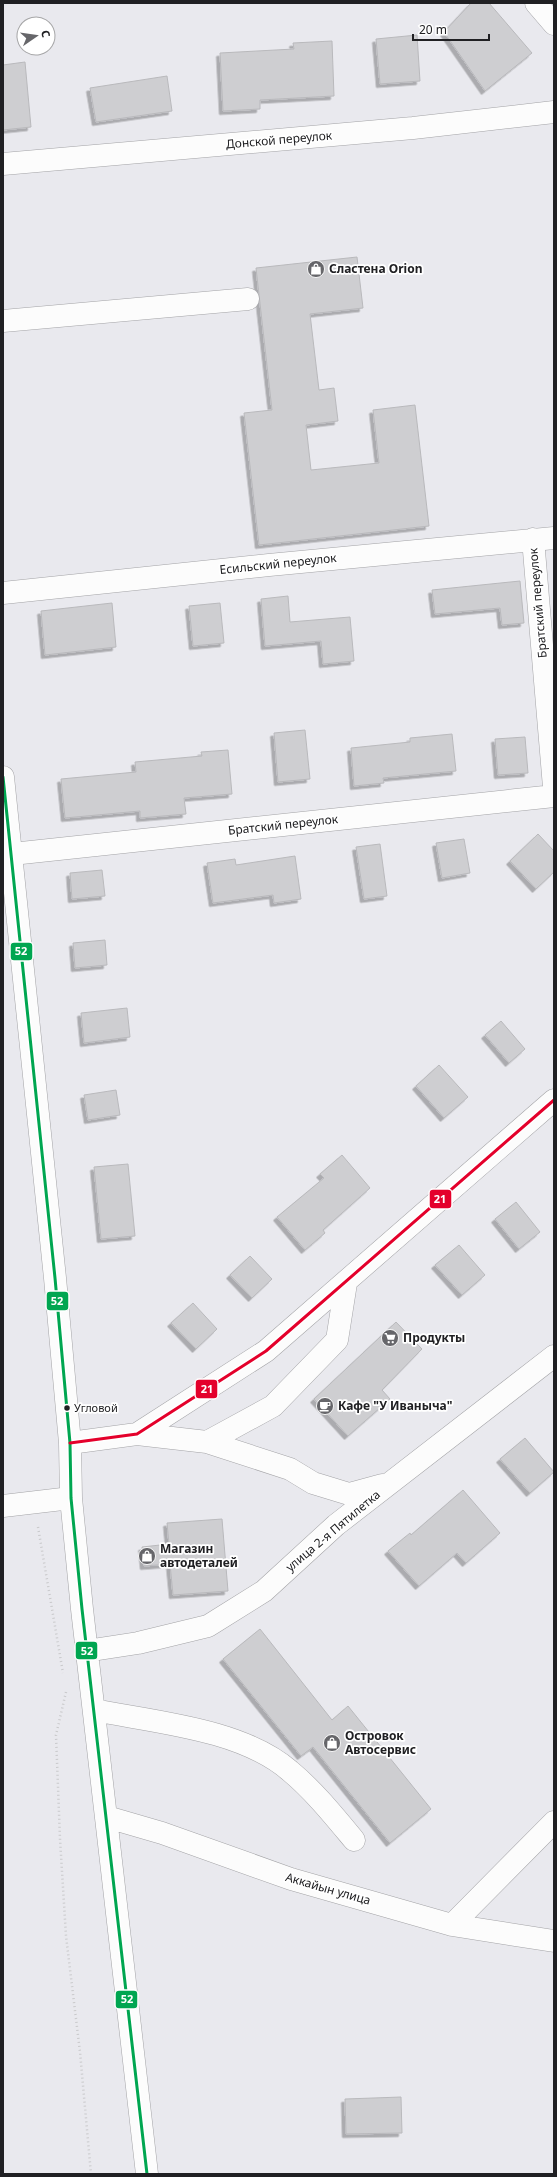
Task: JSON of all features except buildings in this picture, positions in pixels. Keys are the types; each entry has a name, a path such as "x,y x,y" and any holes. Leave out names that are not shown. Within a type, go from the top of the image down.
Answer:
{"street":[{"path":"536,3 554,24"},
{"name":"Донской переулок","path":"3,164 413,128 554,112"},
{"path":"3,321 248,299"},
{"name":"Есильский переулок","path":"3,593 554,538"},
{"name":"Братский переулок","path":"532,539 554,787"},
{"path":"3,777 5,809 12,854 70,1443 71,1498 86,1651 107,1817 147,2174"},
{"name":"Братский переулок","path":"12,854 554,796"},
{"path":"137,1434 266,1352 554,1100"},
{"path":"207,1442 273,1406 337,1340 346,1283"},
{"name":"улица 2-я Пятилетка","path":"86,1651 138,1643 208,1626 264,1591 336,1525 554,1356"},
{"path":"70,1443 137,1434 207,1442 290,1469 313,1483 349,1494 390,1483"},
{"path":"3,1506 71,1498"},
{"path":"94,1710 224,1736 255,1748 289,1770 320,1801 354,1840"},
{"name":"Аккайын улица","path":"107,1817 162,1833 291,1879 452,1925 554,1941"},
{"path":"452,1925 554,1822"}],"path":[{"path":"34,1502 64,1676"},
{"path":"66,1691 56,1735 60,1832 66,1936 80,2052 91,2174"}],"transit line":[{"name":"52","path":"3,777 55,1278 70,1443 71,1498 82,1609 147,2174"},
{"name":"21","path":"70,1443 137,1434 266,1351 554,1100"}],"place":[{"name":"Сластена Orion","path":"316,269"},
{"name":"Продукты","path":"390,1338"},
{"name":"Кафе \"У Иваныча\"","path":"325,1406"},
{"name":"Угловой","path":"67,1408"},
{"name":"Магазин автодеталей","path":"147,1556"},
{"name":"Островок Автосервис","path":"332,1743"}]}
